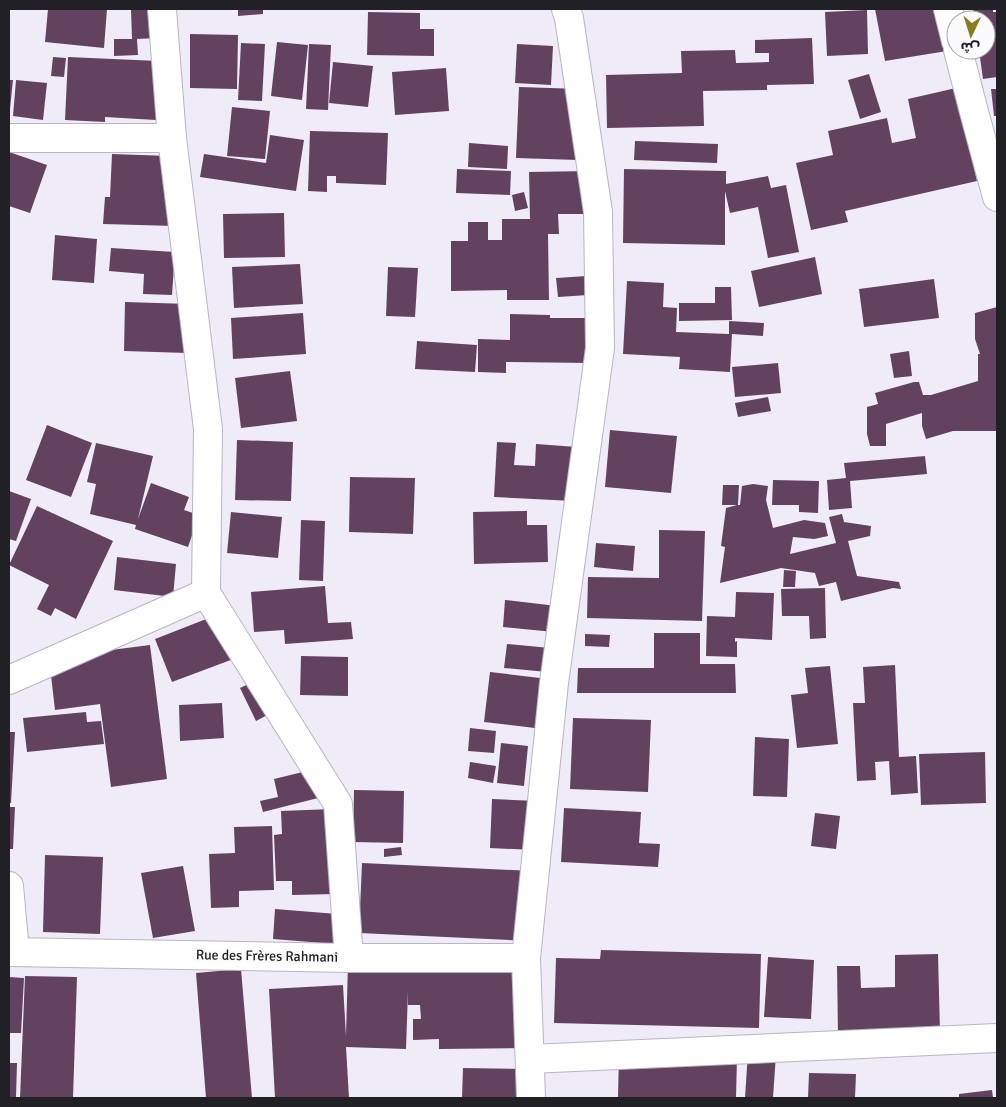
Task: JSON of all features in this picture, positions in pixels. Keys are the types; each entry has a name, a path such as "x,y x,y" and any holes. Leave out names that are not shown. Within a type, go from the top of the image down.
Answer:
{"street":[{"path":"162,9 172,138 208,429 206,593 338,804 348,958"},
{"path":"531,1098 526,958 554,683 600,348 598,212 569,18 566,9"},
{"path":"961,60 997,198"},
{"path":"9,138 172,138"},
{"path":"9,680 206,593"},
{"path":"9,886 12,952"},
{"name":"Rue des Frères Rahmani","path":"12,952 348,958 526,958"},
{"path":"530,1059 997,1038"}],"building":[{"path":"48,9 107,9 104,48 45,42"},
{"path":"131,9 155,9 156,38 137,39 138,55 114,56 114,39 132,39"},
{"path":"238,9 263,9 263,14 238,16"},
{"path":"875,9 940,9 946,51 885,61"},
{"path":"973,9 993,9 993,10"},
{"path":"867,10 868,54 827,56 825,12"},
{"path":"368,12 420,13 420,29 434,29 434,56 367,55"},
{"path":"997,12 997,77 983,79 980,60 996,60"},
{"path":"190,34 238,35 237,89 190,88"},
{"path":"812,38 814,84 767,85 767,90 703,91 704,126 607,128 606,75 682,73 681,51 735,50 736,63 769,62 769,53 755,53 755,40"},
{"path":"277,42 308,45 302,100 271,96"},
{"path":"241,43 265,44 262,101 238,100"},
{"path":"309,44 331,45 328,110 306,109"},
{"path":"517,44 553,46 551,85 515,83"},
{"path":"53,57 66,58 64,77 51,76"},
{"path":"68,57 158,61 156,120 105,117 105,122 65,120"},
{"path":"333,62 373,66 368,107 329,103"},
{"path":"446,68 449,111 395,115 392,72"},
{"path":"869,74 881,112 860,119 848,80"},
{"path":"9,80 13,80 10,109 9,108"},
{"path":"16,80 47,83 43,120 13,116"},
{"path":"519,87 581,89 578,160 516,158"},
{"path":"956,88 977,181 845,211 848,222 811,230 796,163 833,155 828,131 887,118 892,143 916,138 908,99"},
{"path":"991,89 997,89 997,116 994,116"},
{"path":"232,107 270,111 265,159 227,156"},
{"path":"310,131 388,133 386,185 336,183 336,176 327,176 327,192 308,191"},
{"path":"270,135 304,140 296,191 200,177 204,154 266,163"},
{"path":"635,141 718,144 717,163 634,160"},
{"path":"469,143 508,146 507,169 468,167"},
{"path":"9,152 47,165 30,213 9,206"},
{"path":"112,154 169,156 175,226 103,224 105,197 110,197"},
{"path":"457,169 511,171 510,195 456,193"},
{"path":"624,169 726,171 726,184 768,176 771,188 786,185 799,252 768,258 758,207 730,213 725,191 725,245 623,243"},
{"path":"589,171 589,214 558,214 559,234 548,234 549,300 507,300 507,290 451,291 451,241 468,241 468,222 488,222 488,240 502,240 502,219 530,219 529,172"},
{"path":"524,192 528,208 515,211 512,195"},
{"path":"284,213 285,257 224,258 223,214"},
{"path":"55,235 97,239 94,283 52,280"},
{"path":"111,248 175,252 172,295 143,294 144,274 109,271"},
{"path":"815,257 822,294 759,307 751,271"},
{"path":"300,264 303,304 234,308 232,267"},
{"path":"388,267 418,268 415,317 386,316"},
{"path":"587,276 588,295 558,297 556,278"},
{"path":"934,279 939,318 864,327 859,289"},
{"path":"627,281 664,283 663,307 677,308 676,332 729,334 729,321 764,323 763,336 732,334 730,372 679,369 680,357 623,354"},
{"path":"715,287 731,287 732,320 679,321 679,303 715,303"},
{"path":"125,302 189,304 187,353 124,351"},
{"path":"997,307 997,431 953,431 926,439 922,426 922,413 886,424 886,446 870,446 867,434 867,407 878,404 875,393 919,382 923,395 931,395 978,381 978,354 980,354 975,339 975,313"},
{"path":"303,313 306,354 233,359 231,318"},
{"path":"510,314 550,315 550,318 591,318 591,363 506,362 506,373 478,372 478,339 510,340"},
{"path":"417,341 477,345 475,372 415,369"},
{"path":"909,351 912,376 894,378 890,354"},
{"path":"778,363 781,393 735,397 732,367"},
{"path":"290,371 297,421 241,428 235,378"},
{"path":"768,397 771,411 738,417 735,403"},
{"path":"47,425 92,443 71,497 26,480"},
{"path":"610,430 677,436 671,493 605,487"},
{"path":"237,440 293,442 291,501 235,500"},
{"path":"497,442 516,443 514,465 535,466 536,444 577,447 574,501 494,497"},
{"path":"96,443 153,456 138,519 151,483 189,497 184,510 199,515 188,547 135,529 136,525 90,514 96,484 87,482"},
{"path":"925,456 927,474 850,481 852,508 829,510 827,480 846,478 844,463"},
{"path":"350,477 415,478 413,534 349,532"},
{"path":"773,480 819,481 818,513 799,512 799,505 772,505"},
{"path":"753,484 768,486 766,500 773,528 804,520 825,523 828,536 814,539 793,537 790,554 836,543 829,517 842,514 844,522 871,526 870,536 848,541 857,576 899,582 901,589 893,588 841,601 836,582 819,586 815,573 781,568 720,583 725,547 721,546 726,508 737,505 722,505 723,485 739,485 738,505 740,505 742,486"},
{"path":"9,491 31,499 16,541 9,539"},
{"path":"37,506 113,541 76,619 55,608 51,616 37,609 49,585 9,565"},
{"path":"527,511 527,525 547,525 548,562 474,564 473,512"},
{"path":"231,512 282,517 278,558 227,553"},
{"path":"301,520 325,521 323,581 299,580"},
{"path":"659,530 705,531 702,621 587,618 588,577 659,578"},
{"path":"596,543 635,546 633,571 594,567"},
{"path":"117,557 176,564 173,597 114,590"},
{"path":"784,570 796,571 795,587 783,587"},
{"path":"325,586 328,623 351,622 353,639 285,644 284,630 254,632 251,592"},
{"path":"825,588 826,638 810,639 809,616 782,616 781,589"},
{"path":"736,592 774,593 772,640 735,638 735,642 737,641 737,657 706,656 707,616 735,617"},
{"path":"505,600 557,606 554,632 503,627"},
{"path":"219,614 236,658 172,682 155,639"},
{"path":"654,633 700,633 700,664 735,664 736,693 577,693 578,668 654,668"},
{"path":"585,634 610,635 609,647 585,646"},
{"path":"507,644 550,648 547,672 504,668"},
{"path":"150,645 167,779 111,787 100,704 55,710 49,658"},
{"path":"301,656 348,657 348,696 300,695"},
{"path":"895,665 899,757 916,756 918,793 891,795 889,761 875,762 876,780 857,781 853,703 865,703 863,667"},
{"path":"830,666 838,744 797,748 791,695 808,693 805,668"},
{"path":"490,672 549,679 543,729 484,722"},
{"path":"261,678 277,710 256,721 240,688"},
{"path":"222,703 224,738 180,741 179,705"},
{"path":"86,712 87,722 101,721 104,744 27,752 23,718"},
{"path":"573,718 651,720 648,792 570,789"},
{"path":"470,728 496,731 494,753 468,751"},
{"path":"9,732 15,732 11,803 9,803"},
{"path":"755,737 789,739 787,797 753,796"},
{"path":"501,743 528,746 524,786 497,783"},
{"path":"985,752 986,803 921,805 919,754"},
{"path":"470,762 496,766 493,783 468,778"},
{"path":"311,770 318,798 263,812 260,801 278,797 274,779"},
{"path":"354,790 404,791 403,843 353,842"},
{"path":"492,799 536,801 534,850 490,848"},
{"path":"9,807 15,807 13,849 9,849"},
{"path":"564,808 641,812 639,843 660,844 658,867 561,862"},
{"path":"332,809 336,894 292,895 292,881 276,881 274,835 282,834 281,811"},
{"path":"815,813 840,816 836,849 811,846"},
{"path":"272,826 274,890 239,891 239,907 211,908 209,854 235,853 234,827"},
{"path":"401,847 402,855 384,857 384,849"},
{"path":"45,855 103,857 100,934 43,932"},
{"path":"362,863 532,871 529,941 359,933"},
{"path":"183,866 195,931 153,938 141,873"},
{"path":"275,909 337,914 335,944 273,939"},
{"path":"601,950 761,954 759,1028 554,1023 556,958 600,959"},
{"path":"938,954 940,1032 838,1035 837,966 860,966 861,988 895,987 895,955"},
{"path":"768,957 814,960 811,1019 764,1017"},
{"path":"348,963 529,968 530,1048 439,1049 439,1039 413,1040 413,1019 421,1019 420,1005 408,1005 408,991 406,1049 346,1047 349,1098 275,1098 269,989 343,985 346,1036"},
{"path":"241,969 252,1098 206,1098 196,973"},
{"path":"25,976 77,977 73,1098 20,1098"},
{"path":"9,977 24,978 21,1033 9,1033"},
{"path":"748,1052 776,1054 773,1098 745,1098"},
{"path":"619,1053 737,1057 736,1098 618,1098"},
{"path":"9,1063 17,1063 16,1098 9,1098"},
{"path":"463,1068 530,1069 530,1098 462,1098"},
{"path":"809,1073 856,1074 855,1098 808,1098"},
{"path":"992,1090 993,1098 959,1098 959,1094"}]}
